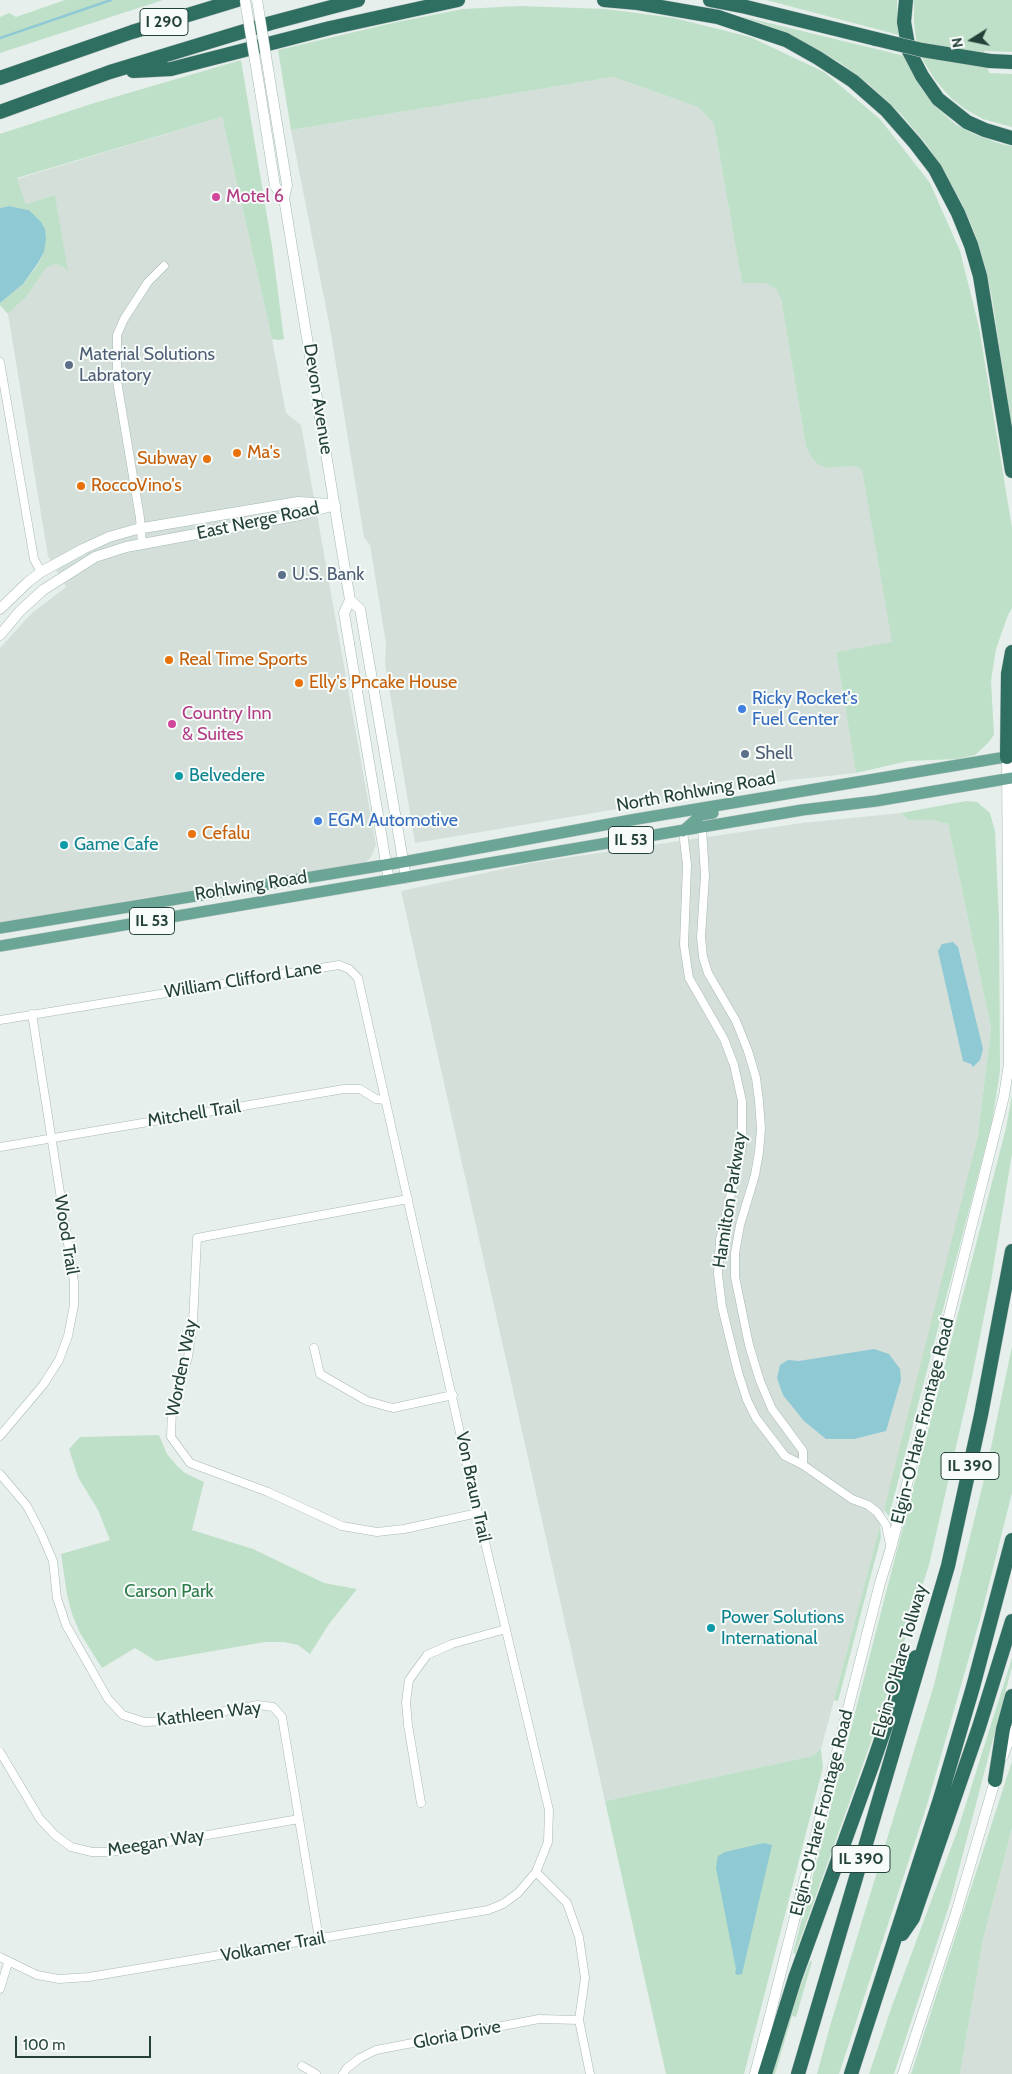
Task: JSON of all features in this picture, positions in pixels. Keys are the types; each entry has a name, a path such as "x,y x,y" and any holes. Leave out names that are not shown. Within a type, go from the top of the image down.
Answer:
{"highway":[{"name":"I 290","path":"0,78 116,38 237,0"},
{"name":"I 290","path":"0,112 110,72 271,23 358,0"},
{"path":"110,72 172,69 330,28 458,0"},
{"path":"604,0 638,3 718,17 786,40 853,81 886,110 915,143 935,169 958,213 971,245 980,276 1012,471"},
{"path":"710,0 922,50 990,61 1012,62"},
{"path":"906,0 904,22 909,51 922,76 938,99 967,122 993,133 1012,138"},
{"path":"1010,756 1008,674 1012,652"},
{"name":"Elgin-O'Hare Tollway","path":"798,2074 948,1566 982,1415 1012,1251"},
{"name":"IL 390","path":"851,2074 893,1950 948,1771 1012,1540"},
{"path":"893,1950 913,1918 979,1727 1012,1621"},
{"path":"765,2074 795,1978 902,1679 925,1644"},
{"path":"995,1780 1003,1729 1012,1696"}],"main road":[{"name":"Devon Avenue","path":"245,0 275,186 284,198"},
{"name":"Devon Avenue","path":"256,0 287,185 284,198 350,600 344,613 390,881"},
{"name":"East Nerge Road","path":"0,610 28,582 41,572 97,542 121,533 298,502 335,505"},
{"name":"East Nerge Road","path":"0,635 20,611 43,590 79,566 102,555 142,544 300,515 335,505"},
{"name":"Devon Avenue","path":"350,600 360,609 406,878"},
{"name":"North Rohlwing Road","path":"387,865 678,812 1010,756"},
{"name":"Elgin-O'Hare Frontage Road","path":"755,2074 880,1583 891,1548 1004,1096 1009,1064 1010,756"},
{"name":"North Rohlwing Road","path":"699,824 876,801 1010,778"},
{"path":"699,824 701,815 757,806 787,794"},
{"path":"678,812 699,824"},
{"path":"683,832 699,824"},
{"name":"North Rohlwing Road","path":"390,881 683,832"},
{"name":"Rohlwing Road","path":"0,928 387,865"},
{"name":"Rohlwing Road","path":"0,946 390,881"},
{"path":"903,2074 956,1913 995,1780 1012,1731"}],"street":[{"path":"142,544 140,518 117,381 117,335 124,319 148,282 164,266"},
{"path":"0,362 34,559 41,572"},
{"name":"Hamilton Parkway","path":"699,824 704,876 701,937 703,957 708,973 736,1021 748,1051 756,1078 759,1101 761,1129 759,1152 755,1175 740,1225 735,1253 735,1277 749,1345 760,1381 772,1409 803,1451 803,1465"},
{"name":"Hamilton Parkway","path":"683,832 686,865 684,945 689,978 724,1039 734,1065 742,1101 742,1147 720,1240 718,1274 722,1307 736,1364 747,1400 756,1418 785,1456 803,1465 852,1499 868,1504 877,1512 886,1525 891,1548"},
{"name":"William Clifford Lane","path":"0,1020 339,965 349,969 358,978 385,1100"},
{"name":"Wood Trail","path":"0,1436 43,1385 59,1360 68,1336 74,1305 74,1282 32,1014"},
{"name":"Mitchell Trail","path":"0,1147 344,1090 360,1089 376,1098 385,1100"},
{"name":"Von Braun Trail","path":"385,1100 453,1394 478,1513 549,1810 548,1842 536,1872"},
{"name":"Worden Way","path":"408,1199 197,1238 193,1322 188,1357 172,1409 171,1437 190,1463 268,1492 342,1526 377,1532 404,1529 478,1513"},
{"path":"314,1348 320,1374 367,1401 393,1408 453,1394"},
{"name":"Kathleen Way","path":"0,1474 27,1506 41,1533 53,1561 57,1598 66,1625 108,1699 124,1715 144,1722 170,1721 258,1705 274,1707 282,1716 319,1939"},
{"path":"421,1803 408,1725 406,1702 409,1680 427,1655 452,1644 506,1629"},
{"name":"Meegan Way","path":"0,1752 40,1819 55,1835 71,1847 92,1852 112,1852 299,1819"},
{"path":"536,1872 567,1903 579,1937 585,1978 579,2020 590,2074"},
{"name":"Volkamer Trail","path":"0,1957 37,1975 59,1979 89,1977 488,1910 503,1904 518,1893 536,1872"},
{"path":"0,1989 8,1962"},
{"name":"Gloria Drive","path":"343,2074 360,2058 376,2050 539,2019 579,2020"},
{"path":"302,2066 316,2074"}],"shaded area":[{"path":"613,77 698,107 714,124 742,283 765,283 776,289 781,299 806,447 812,458 829,468 854,466 862,470 893,643 836,652 856,773 790,780 415,843 385,664 386,643 370,545 364,537 330,328 291,130"},
{"path":"222,117 272,339 286,413 301,425 376,845 370,859 363,863 132,900 0,926 0,648 32,613 66,587 48,556 8,314 26,297 45,268 55,264 67,270 55,195 26,204 17,179"},
{"path":"901,813 908,820 932,820 948,824 991,1028 978,1135 909,1418 821,1749 812,1756 605,1801 401,891 531,863 802,823"},
{"path":"1012,1828 1012,2074 960,2074 983,1940"}],"green space":[{"path":"65,0 163,0 0,53 0,17 9,13 16,17"},
{"path":"766,0 897,0 899,35"},
{"path":"914,0 1012,0 1012,52 984,51 989,73 1012,74 1012,127 983,119 965,109 951,98 936,81 924,62 916,39"},
{"path":"520,6 606,9 674,18 750,37 824,72 880,119 930,183 960,251 979,327 1012,528 1012,608 996,649 991,681 994,735 975,755 957,759 908,761 856,773 836,652 892,642 862,470 854,466 829,468 819,465 812,458 806,447 781,299 776,289 765,283 742,283 714,124 698,107 613,77 291,130 278,50 397,22 463,9"},
{"path":"740,16 905,56 921,88 935,106 955,124 974,134 1012,146 1012,432 992,298 985,266 974,231 962,204 942,168 924,141 900,113 869,84 839,62 809,45 775,28"},
{"path":"241,60 272,246 284,339 272,339 222,117 17,178 26,204 55,195 68,271 55,264 46,268 26,297 8,314 0,303 23,284 38,264 44,252 45,229 29,210 9,206 0,208 0,134 91,104"},
{"path":"966,801 977,802 990,813 995,831 999,919 1000,1071 992,1122 889,1516 884,1510 978,1135 991,1028 948,824 932,820 908,820 901,813"},
{"path":"1012,1095 1012,1154 991,1281 972,1377 929,1565 877,1725 795,1954 793,1953 1006,1128"},
{"path":"1012,1346 1012,1493 982,1612 927,1805 839,2074 817,2074 934,1685 987,1467"},
{"name":"Carson Park","path":"159,1435 167,1454 178,1467 185,1473 204,1482 192,1530 253,1549 324,1583 357,1589 329,1624 310,1654 298,1645 284,1642 265,1642 156,1661 135,1648 102,1668 80,1633 72,1614 61,1554 110,1540 98,1510 78,1477 69,1449 80,1437"},
{"path":"880,1526 881,1537 838,1701 834,1700"},
{"path":"1012,1658 1012,1667 950,1903 894,2074 869,2074 892,2006 958,1829"},
{"path":"821,1749 823,1767 744,2074 666,2074 605,1801 812,1756"},
{"path":"1012,1761 1012,1828 983,1940 960,2074 911,2074"},
{"path":"810,1961 812,1962 796,2017 792,2016 775,2074 771,2074 784,2030"}],"water":[{"path":"9,206 29,210 41,222 45,229 46,239 44,252 23,284 0,303 0,208"},
{"path":"953,942 958,947 983,1049 980,1060 973,1067 971,1064 963,1061 938,951 942,944"},
{"path":"874,1349 889,1354 900,1369 901,1380 886,1431 854,1439 826,1439 804,1421 783,1395 777,1378 780,1365 788,1360 799,1361"},
{"path":"764,1843 772,1845 742,1974 737,1975 716,1868 717,1860 718,1856 725,1852"}],"waterway":[{"path":"0,38 111,0"}],"place":[{"name":"Motel 6","path":"216,197"},
{"name":"Material Solutions Labratory","path":"69,365"},
{"name":"Ma's","path":"237,453"},
{"name":"Subway","path":"207,459"},
{"name":"RoccoVino's","path":"81,486"},
{"name":"U.S. Bank","path":"282,575"},
{"name":"Real Time Sports","path":"169,660"},
{"name":"Elly's Pncake House","path":"299,683"},
{"name":"Ricky Rocket's Fuel Center","path":"742,709"},
{"name":"Country Inn & Suites","path":"172,724"},
{"name":"Shell","path":"745,754"},
{"name":"Belvedere","path":"179,776"},
{"name":"EGM Automotive","path":"318,821"},
{"name":"Cefalu","path":"192,834"},
{"name":"Game Cafe","path":"64,845"},
{"name":"Power Solutions International","path":"711,1628"}]}
